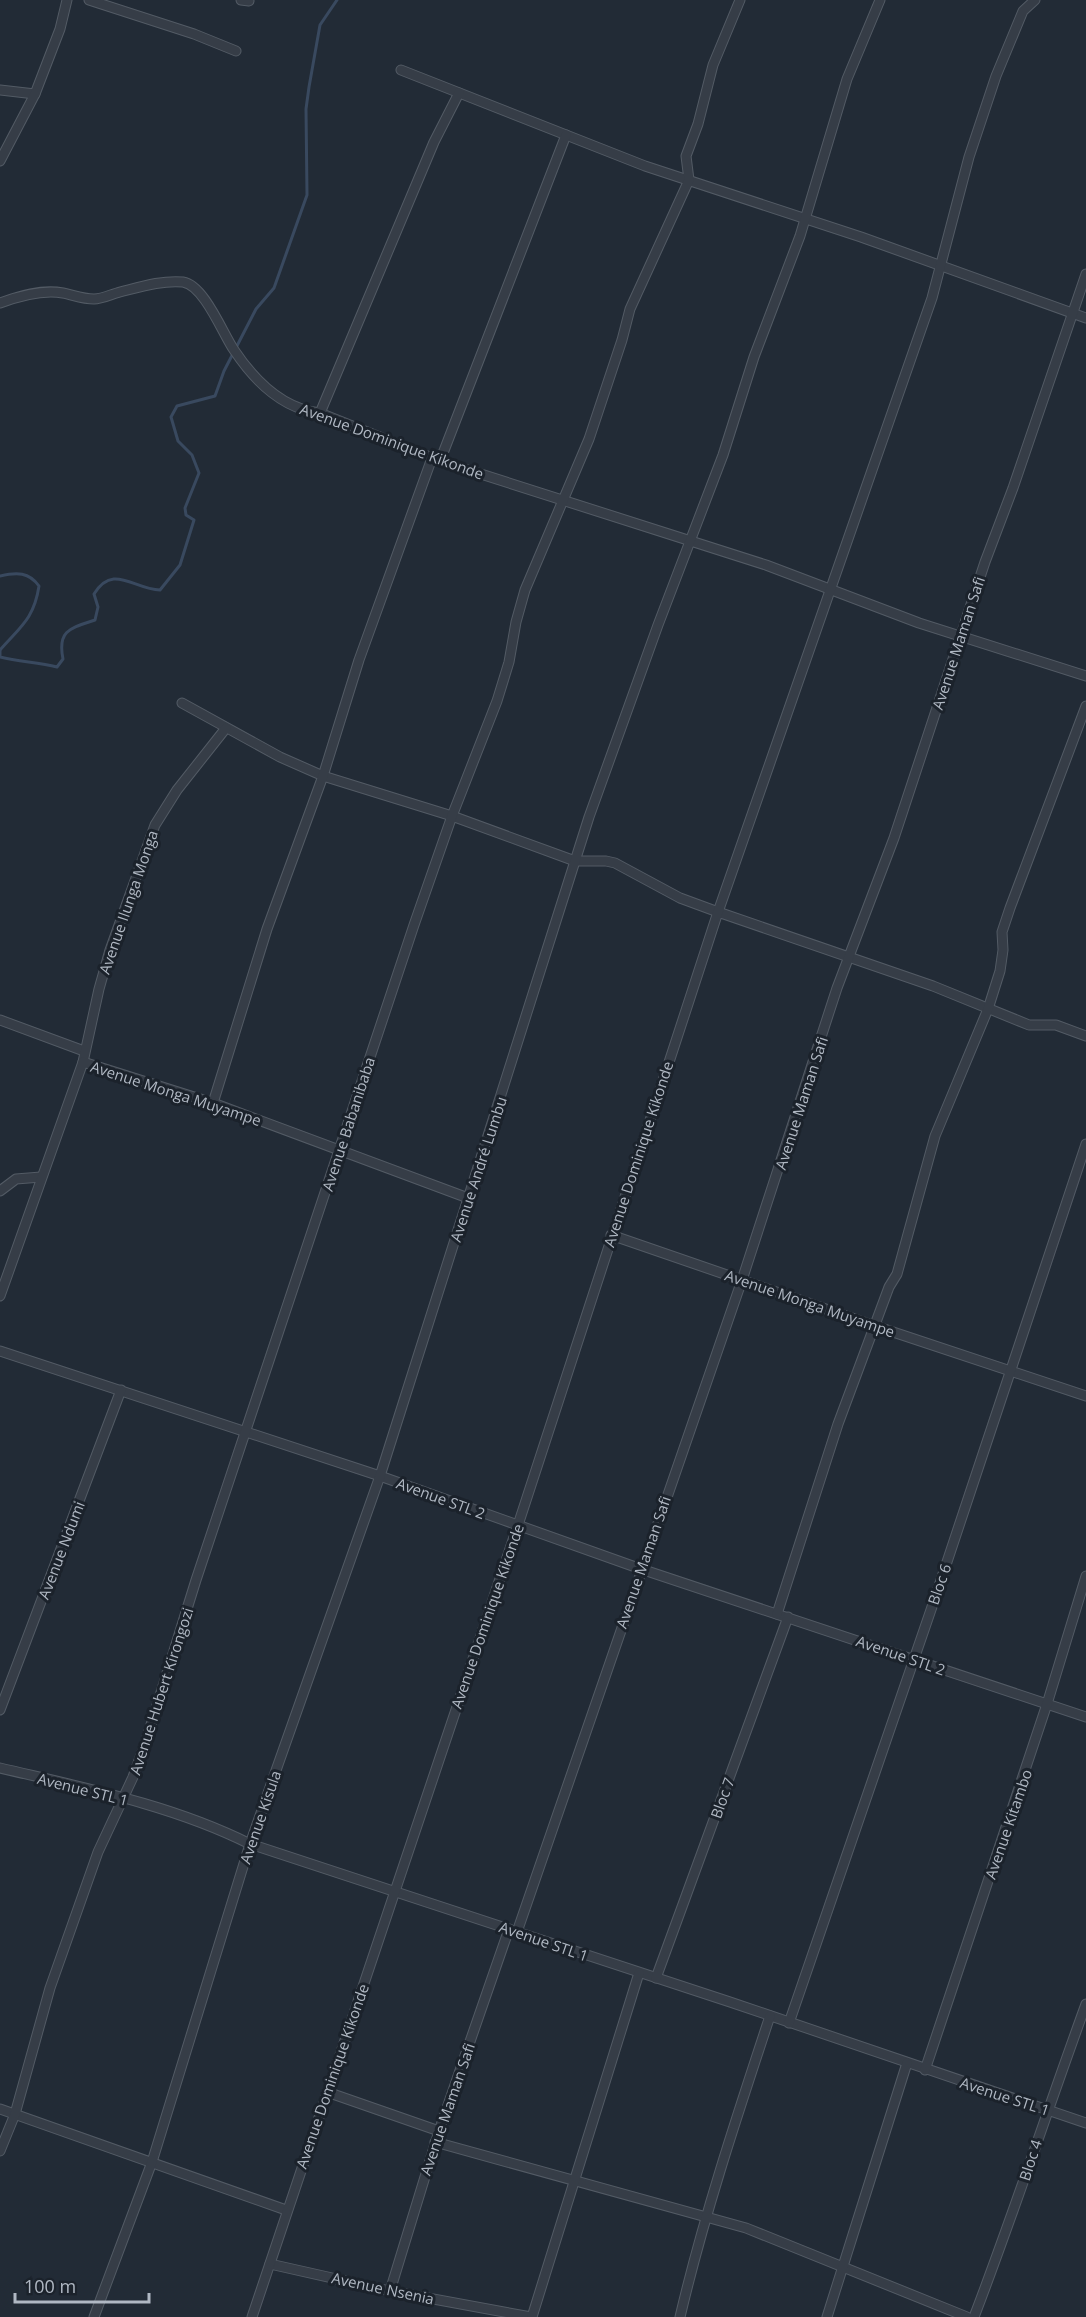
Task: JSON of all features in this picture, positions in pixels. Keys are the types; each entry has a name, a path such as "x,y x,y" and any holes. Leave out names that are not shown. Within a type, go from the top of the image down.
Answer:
{"street":[{"path":"0,161 35,94 60,29 67,0"},
{"path":"89,0 194,34 236,51"},
{"path":"689,180 686,156 698,124 713,65 740,0"},
{"name":"Avenue André Lumbu","path":"380,1476 615,740 723,455 754,357 805,220 846,79 880,0"},
{"name":"Avenue Dominique Kikonde","path":"252,2317 286,2210 518,1525 718,912 921,330 969,157 996,76 1023,11 1035,0"},
{"path":"401,70 566,135 689,180 940,264 1086,318"},
{"path":"0,90 35,94"},
{"path":"320,413 434,142 459,93"},
{"path":"213,1103 267,929 323,776 359,660 436,459 566,135"},
{"name":"Avenue Babanibaba","path":"247,1432 339,1149 452,816 497,701 509,662 516,622 525,590 563,501 604,395 630,309 689,180"},
{"name":"Avenue Maman Safi","path":"390,2291 435,2142 513,1930 742,1280 837,988 894,838 960,636 1086,274"},
{"name":"Avenue Dominique Kikonde","path":"0,303 18,297 61,292 96,299 160,283 186,282 201,294 235,351 269,391 285,402 310,412 320,413 436,459 691,541 960,636 1086,676"},
{"path":"182,703 280,757 323,776 452,816 575,861 615,863 680,897 718,912 951,993 1029,1025 1056,1025 1086,1036"},
{"path":"777,1614 838,1424 889,1287 897,1274 935,1136 987,1009 1003,960 1004,924 1086,706"},
{"name":"Avenue Ilunga Monga","path":"82,1062 110,950 155,825 177,790 226,728"},
{"path":"0,1020 84,1051"},
{"name":"Avenue Monga Muyampe","path":"0,1296 82,1062 213,1103 468,1198"},
{"name":"Bloc 6","path":"789,2023 1086,1144"},
{"path":"0,1191 16,1179 41,1177"},
{"name":"Avenue Monga Muyampe","path":"611,1235 1086,1396"},
{"name":"Avenue STL 2","path":"0,1351 380,1476 641,1569 1086,1717"},
{"name":"Avenue Ndumi","path":"0,1710 122,1390"},
{"name":"Avenue Hubert Kirongozi","path":"0,2151 15,2114 50,1988 98,1852 145,1744 196,1580 247,1432"},
{"name":"Avenue Kisula","path":"94,2317 152,2162 250,1844 380,1476"},
{"name":"Avenue Kitambo","path":"925,2070 1047,1704 1086,1576"},
{"name":"Bloc 7","path":"656,1978 788,1617"},
{"name":"Avenue STL 1","path":"0,1768 123,1798 223,1831 250,1844 1086,2123"},
{"path":"532,2317 639,1973"},
{"name":"Bloc 4","path":"974,2317 1009,2226 1047,2110 1086,2004"},
{"path":"680,2317 706,2216 770,2016"},
{"path":"827,2317 907,2063"},
{"path":"327,2092 439,2131"},
{"path":"0,2109 286,2210"},
{"path":"435,2142 746,2228 967,2317"},
{"name":"Avenue Nsenia","path":"270,2264 390,2291 532,2317"}],"waterway":[{"path":"0,651 0,657 57,667 63,659 64,636 73,628 95,620 98,607 94,594 101,585 116,579 160,590 180,565 194,520 186,515 185,508 199,473 192,455 178,441 171,417 177,406 215,396 224,371 256,309 274,288 307,195 306,109 309,87 320,25 337,0"},
{"path":"0,576 22,574 31,578 39,586 30,615 0,650"}]}
